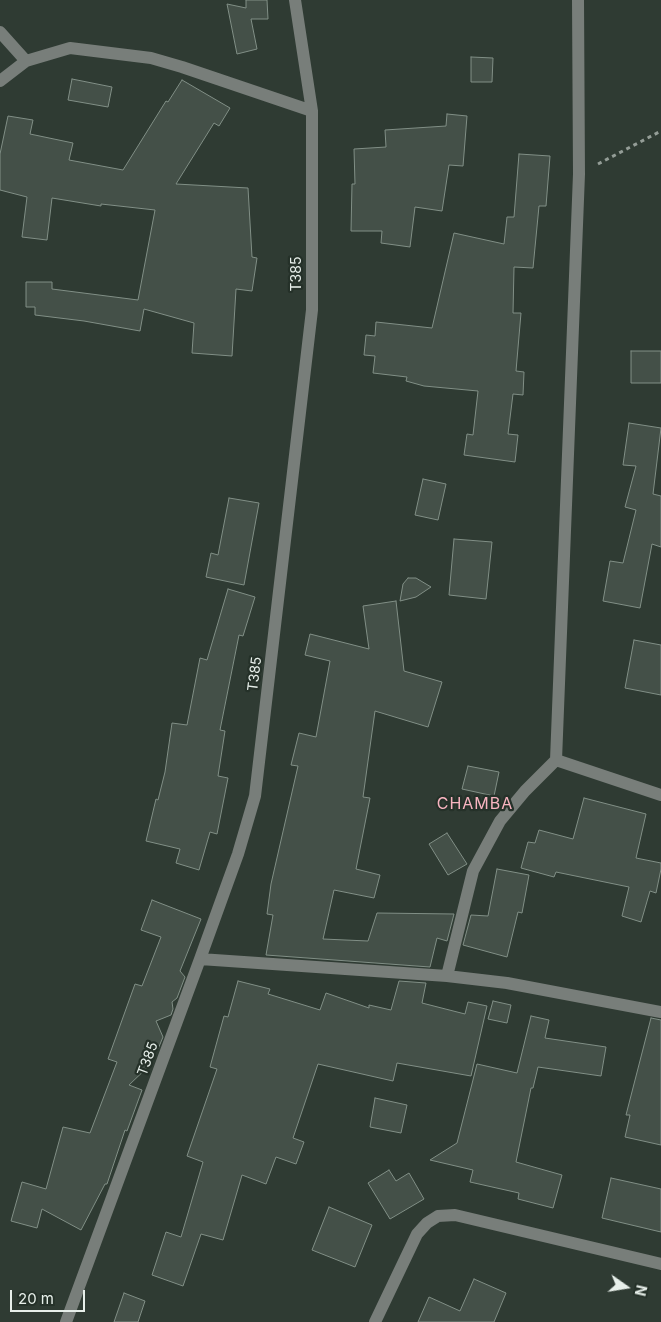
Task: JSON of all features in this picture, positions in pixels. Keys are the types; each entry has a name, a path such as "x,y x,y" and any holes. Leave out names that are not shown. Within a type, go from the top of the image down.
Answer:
{"street":[{"name":"T385","path":"66,1322 238,854 255,796 312,310 312,111 295,0"},
{"path":"447,976 473,871 500,821 525,791 556,760 579,174 578,0"},
{"path":"0,32 26,61"},
{"path":"0,80 26,61 70,48 151,58 312,111"},
{"path":"556,760 661,795"},
{"path":"200,959 447,976 507,983 661,1012"},
{"path":"375,1322 417,1234 427,1223 438,1216 455,1215 661,1264"}],"path":[{"path":"579,174 661,131"}],"building":[{"path":"246,0 267,0 268,19 251,19 257,49 237,54 227,4 246,8"},
{"path":"471,57 493,58 492,82 471,82"},
{"path":"72,79 112,87 108,107 68,100"},
{"path":"182,80 230,108 219,126 214,123 176,184 248,188 252,257 257,258 252,291 236,289 232,356 192,353 194,323 144,309 140,331 35,315 35,307 26,307 26,282 52,282 52,289 138,300 155,210 101,204 101,206 52,198 47,240 22,237 27,197 0,190 0,154 8,116 33,120 30,134 73,143 69,160 123,170 166,101 168,102"},
{"path":"447,114 467,116 463,166 449,165 442,211 415,207 410,247 381,243 382,231 351,231 352,184 355,184 354,149 386,147 385,130 446,126"},
{"path":"519,154 550,156 546,206 539,206 533,268 514,267 513,313 521,313 516,371 524,372 523,395 513,394 508,434 518,435 515,462 464,455 467,434 473,435 478,391 424,386 406,381 407,377 373,373 375,356 364,355 366,335 375,336 376,322 432,328 454,233 504,244 507,217 514,217"},
{"path":"631,351 661,351 661,383 631,383"},
{"path":"629,423 661,428 653,494 661,496 661,547 652,544 640,608 603,601 610,561 623,563 636,510 625,507 636,466 623,465"},
{"path":"423,479 446,484 438,520 415,515"},
{"path":"229,498 259,503 244,585 206,577 211,553 218,555"},
{"path":"454,539 492,542 486,599 449,595"},
{"path":"408,578 416,578 431,587 416,597 400,601 403,584"},
{"path":"228,589 255,597 243,636 239,635 220,730 225,731 218,776 228,778 217,834 210,832 199,870 176,863 180,849 146,841 156,799 158,800 165,772 172,723 187,725 200,658 207,660"},
{"path":"396,601 404,671 442,682 428,727 375,711 363,797 370,798 356,869 380,875 374,898 334,890 323,939 368,941 377,913 454,914 447,941 437,938 430,967 266,955 273,915 267,914 271,884 298,766 291,765 299,733 316,737 330,661 305,655 310,634 369,649 363,606"},
{"path":"634,640 661,645 661,695 625,688"},
{"path":"468,766 499,772 494,796 462,789"},
{"path":"584,798 646,814 636,858 661,863 661,869 656,893 650,891 641,922 622,916 629,887 556,872 554,877 521,868 528,842 535,843 539,830 573,839"},
{"path":"447,833 467,864 448,875 429,844"},
{"path":"497,869 529,875 522,913 518,912 507,957 463,945 471,915 488,916"},
{"path":"152,900 201,919 180,971 185,977 177,998 172,1002 173,1009 171,1015 156,1021 163,1037 158,1049 150,1056 151,1064 129,1085 142,1090 127,1131 125,1130 107,1184 105,1184 81,1230 42,1209 37,1228 11,1221 22,1182 46,1189 63,1127 90,1133 117,1062 108,1059 135,984 142,986 161,937 141,930"},
{"path":"238,981 270,989 268,994 320,1010 326,993 369,1008 369,1005 391,1010 399,981 426,983 422,1003 465,1014 468,1002 487,1006 471,1076 397,1063 393,1081 318,1064 293,1138 304,1142 296,1164 276,1157 266,1184 242,1175 223,1240 201,1234 183,1286 152,1275 166,1232 181,1237 203,1162 187,1156 217,1069 210,1067 224,1016 228,1017"},
{"path":"493,1001 511,1005 507,1023 488,1019"},
{"path":"531,1016 549,1020 545,1038 606,1047 601,1076 538,1067 533,1088 531,1088 516,1162 562,1175 553,1208 518,1199 519,1193 470,1182 473,1170 430,1160 457,1143 477,1064 517,1073"},
{"path":"651,1018 661,1020 661,1145 625,1137 630,1115 626,1115"},
{"path":"375,1098 407,1105 401,1133 370,1127"},
{"path":"389,1170 396,1181 409,1173 424,1199 390,1219 368,1183"},
{"path":"611,1178 661,1189 661,1232 602,1218"},
{"path":"329,1207 372,1225 355,1267 312,1250"},
{"path":"474,1279 506,1293 494,1322 418,1322 429,1297 460,1311"},
{"path":"124,1293 145,1301 138,1322 114,1322"}],"district":[{"name":"CHAMBA","path":"475,804"}]}
